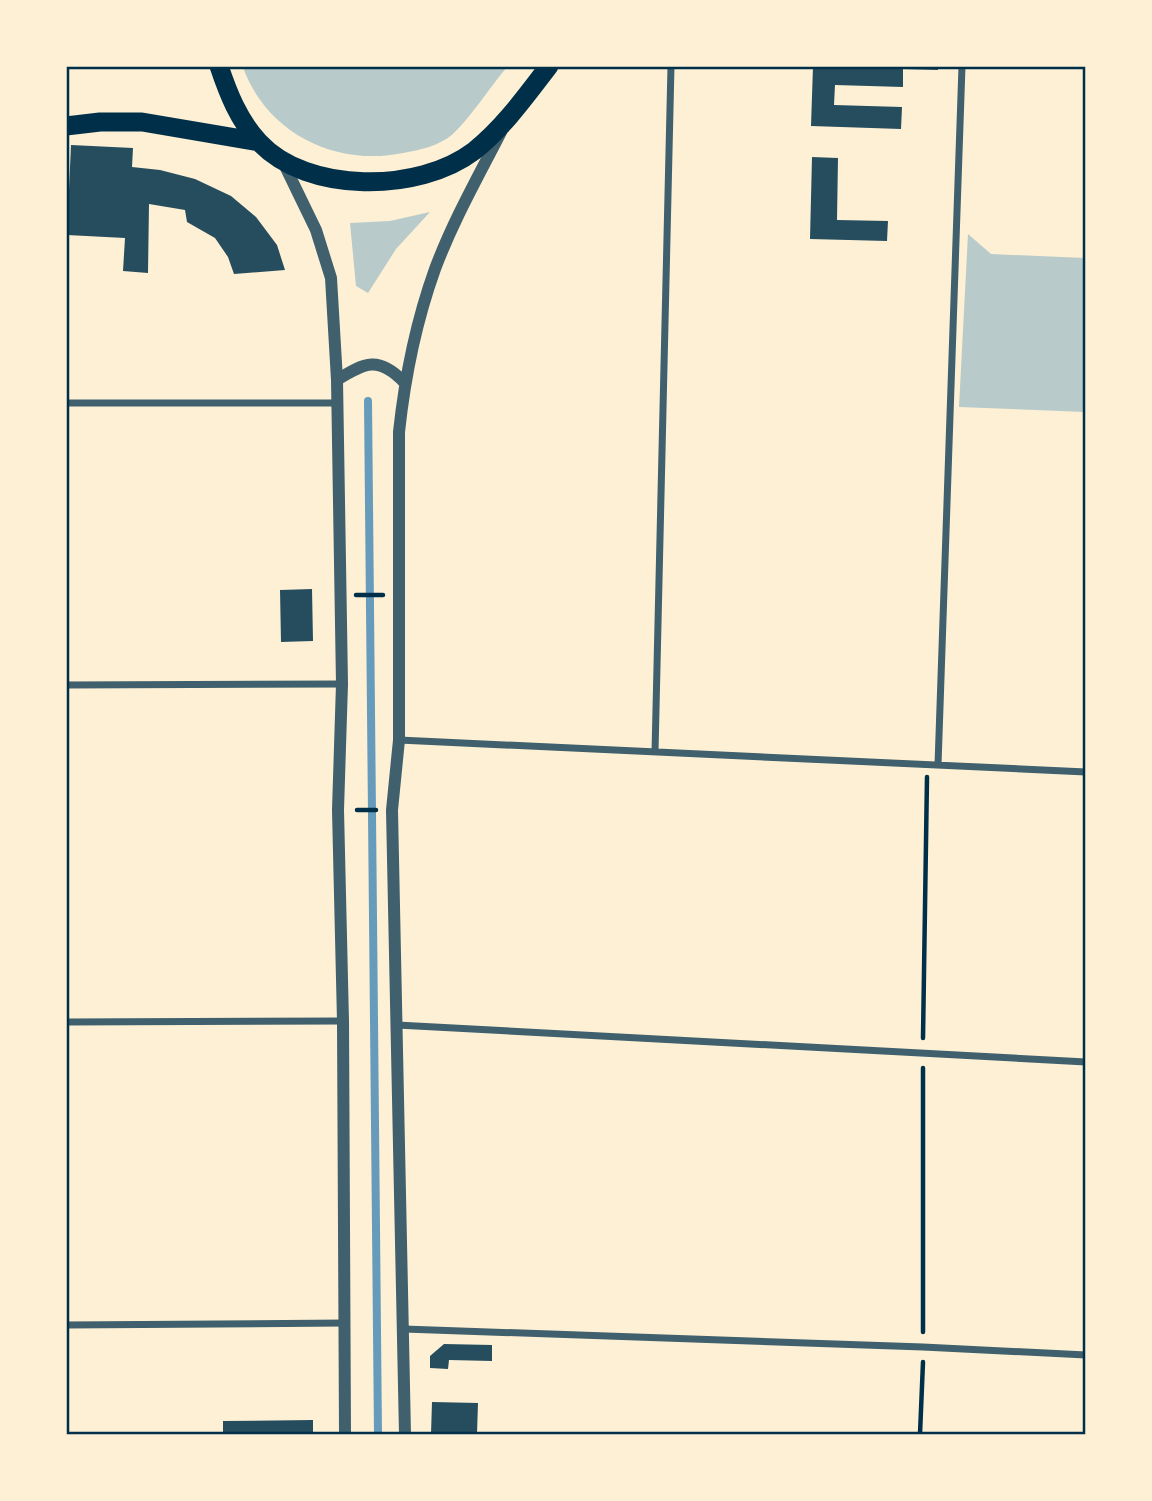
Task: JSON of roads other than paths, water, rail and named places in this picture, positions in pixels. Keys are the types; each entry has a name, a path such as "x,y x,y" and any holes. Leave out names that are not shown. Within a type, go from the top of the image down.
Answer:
{"highway":[{"path":"219,66 231,101 259,142 283,161 314,174 355,181 396,181 422,175 473,151 509,116 548,66"},
{"path":"66,126 100,122 142,122 259,142"}],"street":[{"path":"655,752 671,66"},
{"path":"938,765 962,66"},
{"path":"405,1434 392,810 399,740 399,432 404,382 435,268 509,116"},
{"path":"283,161 316,230 331,278 337,380 342,684 338,810 343,1021 345,1434"},
{"path":"337,380 358,366 376,363 392,370 404,382"},
{"path":"66,403 338,403"},
{"path":"66,685 342,684"},
{"path":"399,740 1086,772"},
{"path":"66,1022 343,1021"},
{"path":"397,1025 1086,1062"},
{"path":"66,1325 345,1323"},
{"path":"404,1329 1086,1355"}],"waterway":[{"path":"368,401 378,1434"}]}
